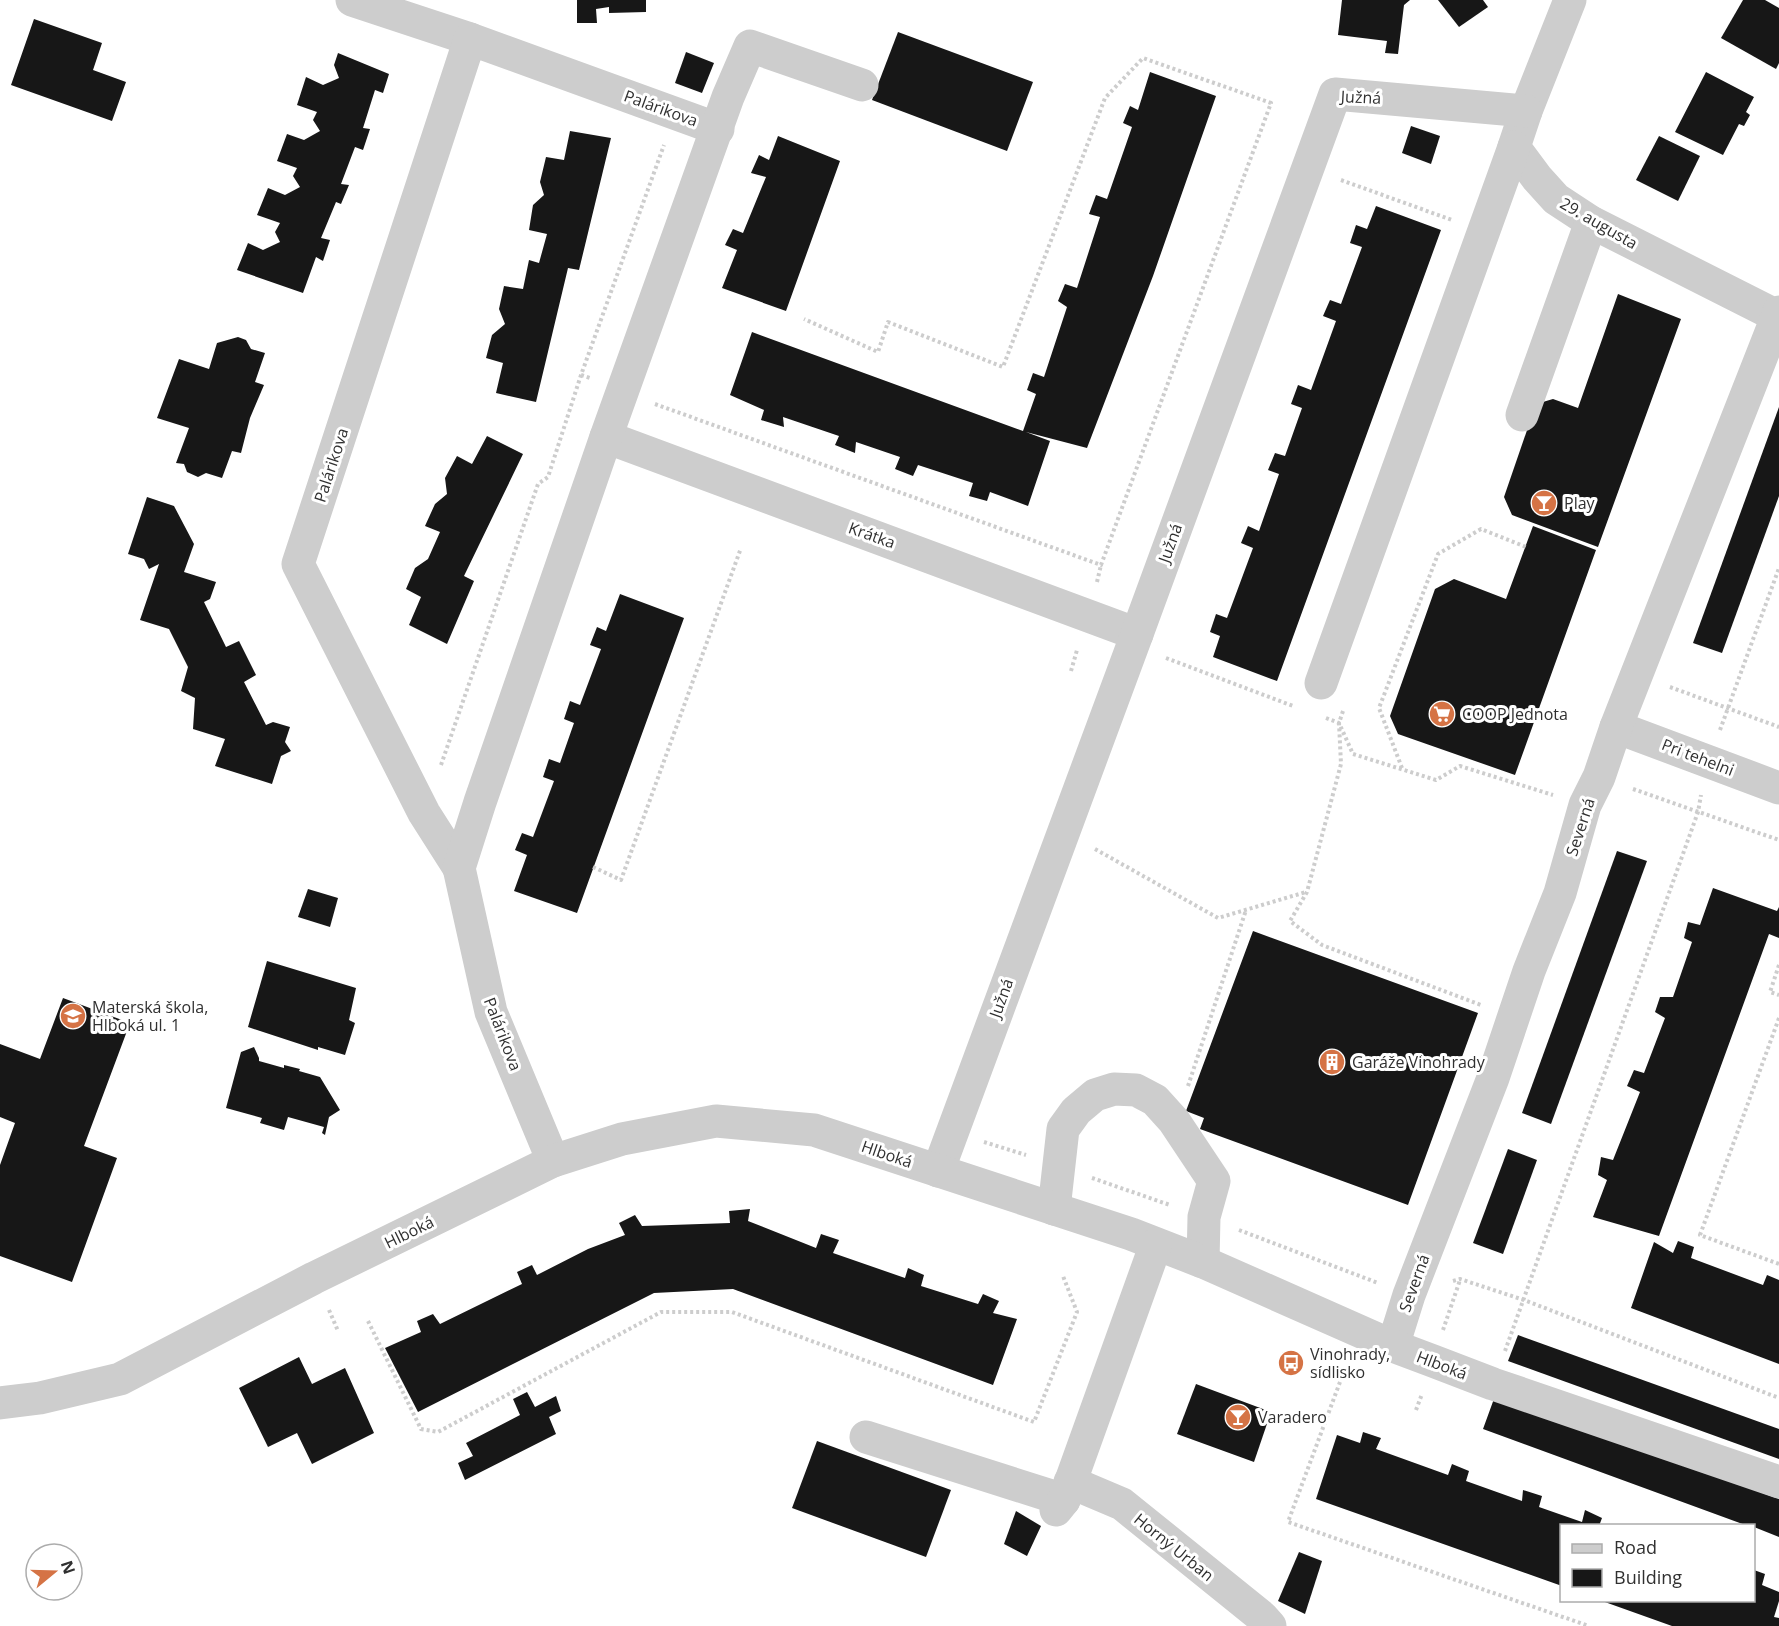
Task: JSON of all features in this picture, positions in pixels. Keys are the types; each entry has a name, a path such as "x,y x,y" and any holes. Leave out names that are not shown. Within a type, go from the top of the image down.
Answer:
{"street":[{"name":"Palárikova","path":"352,0 470,39 718,129"},
{"path":"1321,683 1526,111 1570,0"},
{"name":"Palárikova","path":"470,39 298,564 424,813 459,868 491,1012 553,1161"},
{"name":"Palárikova","path":"459,868 606,437 728,97 750,46 862,85"},
{"name":"Južná","path":"938,1171 1335,94 1526,111"},
{"name":"29. augusta","path":"1514,147 1556,199 1591,222 1778,314"},
{"path":"1522,415 1591,222"},
{"name":"Severná","path":"1393,1346 1408,1295 1493,1078 1529,971 1560,893 1592,791 1778,314"},
{"name":"Krátka","path":"606,437 1135,639"},
{"name":"Pri tehelni","path":"1616,727 1779,788"},
{"path":"1054,1209 1063,1129 1076,1111 1095,1095 1114,1089 1136,1090 1155,1100 1174,1121 1214,1180 1204,1217 1203,1262"},
{"name":"Hlboká","path":"0,1403 40,1398 120,1379 314,1278 553,1161 622,1139 716,1121 814,1130 1054,1209 1203,1262 1393,1346 1493,1384 1779,1482"},
{"path":"1063,1497 1156,1244"},
{"name":"Horný Urban","path":"866,1437 1063,1497 1122,1504 1270,1626"}],"path":[{"path":"581,375 622,393 1101,565 1271,103 1143,58 1105,98 1004,368 888,322 878,352 804,319"},
{"path":"424,813 538,484 548,477 581,375 676,114"},
{"path":"1402,769 1379,708 1438,554 1481,529 1526,547"},
{"path":"593,867 621,880 741,548"},
{"path":"1493,1384 1698,812 1707,761 1729,709 1779,568"},
{"path":"1135,639 1302,710"},
{"path":"1637,674 1779,727"},
{"path":"1321,716 1339,723 1353,754 1436,780 1460,766 1698,812 1779,840"},
{"path":"1063,831 1218,918 1307,892"},
{"path":"1174,1121 1181,1107 1246,910"},
{"path":"1779,965 1770,992 1779,995"},
{"path":"1779,1017 1700,1235 1779,1264"},
{"path":"952,1131 1204,1217 1408,1295 1460,1279 1524,1300 1779,1398"},
{"path":"1168,1205 1173,1196"},
{"path":"368,1321 421,1429 438,1432 661,1312 732,1312 1034,1422 1077,1312 1063,1276"},
{"path":"1340,1382 1288,1522 1589,1626"}],"building":[{"path":"577,0 646,0 646,12 609,13 609,7 596,9 597,23 577,23"},
{"path":"1342,0 1410,0 1404,5 1398,54 1385,53 1387,41 1338,35"},
{"path":"1438,0 1483,0 1488,7 1459,27"},
{"path":"1743,0 1765,0 1779,8 1779,63 1776,69 1721,38"},
{"path":"34,19 102,43 93,70 126,82 112,121 11,85"},
{"path":"898,32 1033,82 1007,151 872,100"},
{"path":"686,52 714,63 702,93 675,83"},
{"path":"338,53 389,74 383,93 375,90 363,128 370,129 363,150 355,147 341,184 349,185 341,204 336,202 321,238 330,240 323,261 316,257 303,293 237,270 248,243 263,250 280,242 275,232 280,223 257,215 268,188 285,195 300,187 293,176 297,168 277,161 287,134 304,140 320,131 313,120 317,112 297,105 306,77 323,85 339,78 334,65"},
{"path":"1150,72 1216,96 1153,276 1087,448 1026,432 1050,441 1028,506 990,492 987,501 969,496 973,483 918,465 913,476 895,469 900,457 856,442 855,453 835,445 839,436 783,417 784,427 761,420 764,410 730,395 752,332 1023,431 1036,394 1027,390 1033,373 1044,377 1067,307 1058,301 1065,284 1077,288 1100,217 1089,214 1096,195 1107,199 1132,127 1123,123 1130,106 1138,110"},
{"path":"1706,72 1754,97 1746,112 1750,115 1744,126 1739,124 1723,155 1675,132"},
{"path":"1411,126 1440,136 1431,164 1402,153"},
{"path":"570,131 611,138 579,270 568,268 536,402 496,393 503,363 486,358 492,335 505,324 499,309 504,286 523,289 529,260 539,263 547,234 529,230 533,205 544,195 540,182 546,157 564,160"},
{"path":"778,136 840,161 786,311 722,288 737,250 725,245 733,229 743,233 766,177 751,173 759,155 769,160"},
{"path":"1659,136 1700,156 1678,201 1636,180"},
{"path":"1376,206 1441,230 1277,681 1213,657 1220,636 1210,632 1216,614 1227,618 1253,548 1241,543 1248,526 1259,531 1279,474 1268,470 1275,453 1285,456 1302,408 1291,404 1298,385 1311,390 1336,321 1323,316 1330,300 1341,304 1362,247 1350,243 1356,225 1367,229"},
{"path":"1618,294 1681,319 1598,547 1512,515 1504,497 1536,404 1553,399 1578,408"},
{"path":"238,337 246,340 251,349 265,353 255,382 264,385 250,418 241,453 232,451 222,478 206,473 198,477 187,472 184,464 176,463 189,428 157,418 179,359 209,369 217,343"},
{"path":"1779,407 1779,496 1722,653 1693,643"},
{"path":"487,436 523,454 464,576 474,581 447,644 409,625 421,597 406,589 415,568 428,559 440,532 425,526 435,504 447,494 445,478 457,456 472,464"},
{"path":"147,497 174,506 194,544 184,572 216,582 210,599 204,602 226,647 239,641 256,675 244,682 266,725 273,722 290,727 285,742 291,751 281,756 272,784 215,766 225,739 193,729 195,698 181,691 188,667 169,629 140,620 159,564 149,569 144,559 128,554"},
{"path":"1533,526 1596,550 1515,775 1398,734 1390,716 1435,589 1454,579 1506,599"},
{"path":"620,594 684,618 577,913 514,891 527,855 515,850 522,833 533,837 554,781 543,777 549,759 560,763 574,723 564,719 570,701 580,705 601,649 590,645 597,627 606,631"},
{"path":"1617,851 1647,861 1551,1124 1522,1113"},
{"path":"1713,888 1777,911 1779,907 1779,938 1769,934 1659,1236 1593,1217 1607,1180 1598,1175 1601,1157 1613,1160 1640,1092 1627,1086 1634,1070 1644,1073 1665,1018 1655,1012 1660,997 1673,997 1692,942 1684,938 1688,922 1700,925"},
{"path":"308,889 338,898 330,927 298,917"},
{"name":"Garáže Vinohrady","path":"1253,931 1478,1013 1408,1205 1200,1129 1204,1118 1186,1111"},
{"path":"267,961 356,988 349,1020 355,1023 345,1055 318,1047 318,1050 248,1027"},
{"path":"63,998 130,1023 84,1146 117,1158 72,1282 0,1256 0,1165 15,1123 0,1117 0,1044 40,1059"},
{"path":"254,1047 259,1061 284,1068 284,1065 300,1069 299,1071 320,1077 340,1110 329,1117 325,1135 322,1133 324,1127 288,1117 284,1130 260,1123 262,1118 226,1108 241,1052"},
{"path":"1508,1149 1537,1160 1503,1254 1473,1243"},
{"path":"750,1209 748,1221 816,1248 821,1234 839,1240 833,1253 905,1278 908,1268 924,1275 921,1286 978,1304 983,1294 999,1301 993,1313 1017,1319 993,1385 733,1289 654,1293 418,1412 385,1348 421,1332 417,1321 433,1314 440,1324 522,1284 517,1272 532,1265 537,1275 588,1249 625,1235 619,1223 635,1215 642,1226 730,1223 729,1211"},
{"path":"1678,1241 1694,1247 1691,1258 1763,1285 1767,1275 1779,1280 1779,1364 1631,1308 1654,1242 1673,1253"},
{"path":"1518,1335 1779,1429 1779,1459 1508,1361"},
{"path":"299,1357 312,1384 345,1368 374,1433 312,1464 297,1433 268,1447 239,1388"},
{"path":"1196,1384 1271,1412 1254,1462 1177,1434"},
{"path":"527,1392 535,1407 556,1396 561,1411 549,1417 556,1434 465,1480 458,1463 473,1456 466,1443 520,1415 513,1399"},
{"path":"1495,1396 1779,1499 1779,1537 1755,1527 1755,1524 1743,1524 1483,1429"},
{"path":"1363,1432 1381,1438 1376,1449 1448,1475 1452,1464 1469,1471 1466,1481 1522,1501 1523,1490 1542,1496 1539,1507 1582,1522 1585,1510 1602,1518 1600,1524 1560,1524 1560,1585 1316,1499 1337,1435 1360,1443"},
{"path":"817,1441 951,1490 926,1557 792,1508"},
{"path":"1016,1511 1041,1526 1027,1556 1004,1544"},
{"path":"1299,1552 1322,1561 1305,1614 1278,1601"},
{"path":"1755,1570 1765,1574 1762,1585 1779,1592 1774,1617 1779,1618 1779,1626 1672,1626 1605,1602 1755,1602"}],"place":[{"name":"Play","path":"1544,503"},
{"name":"COOP Jednota","path":"1442,714"},
{"name":"Materská škola, Hlboká ul. 1","path":"73,1016"},
{"name":"Garáže Vinohrady","path":"1332,1062"},
{"name":"Vinohrady, sídlisko","path":"1291,1363"},
{"name":"Varadero","path":"1238,1417"}]}
